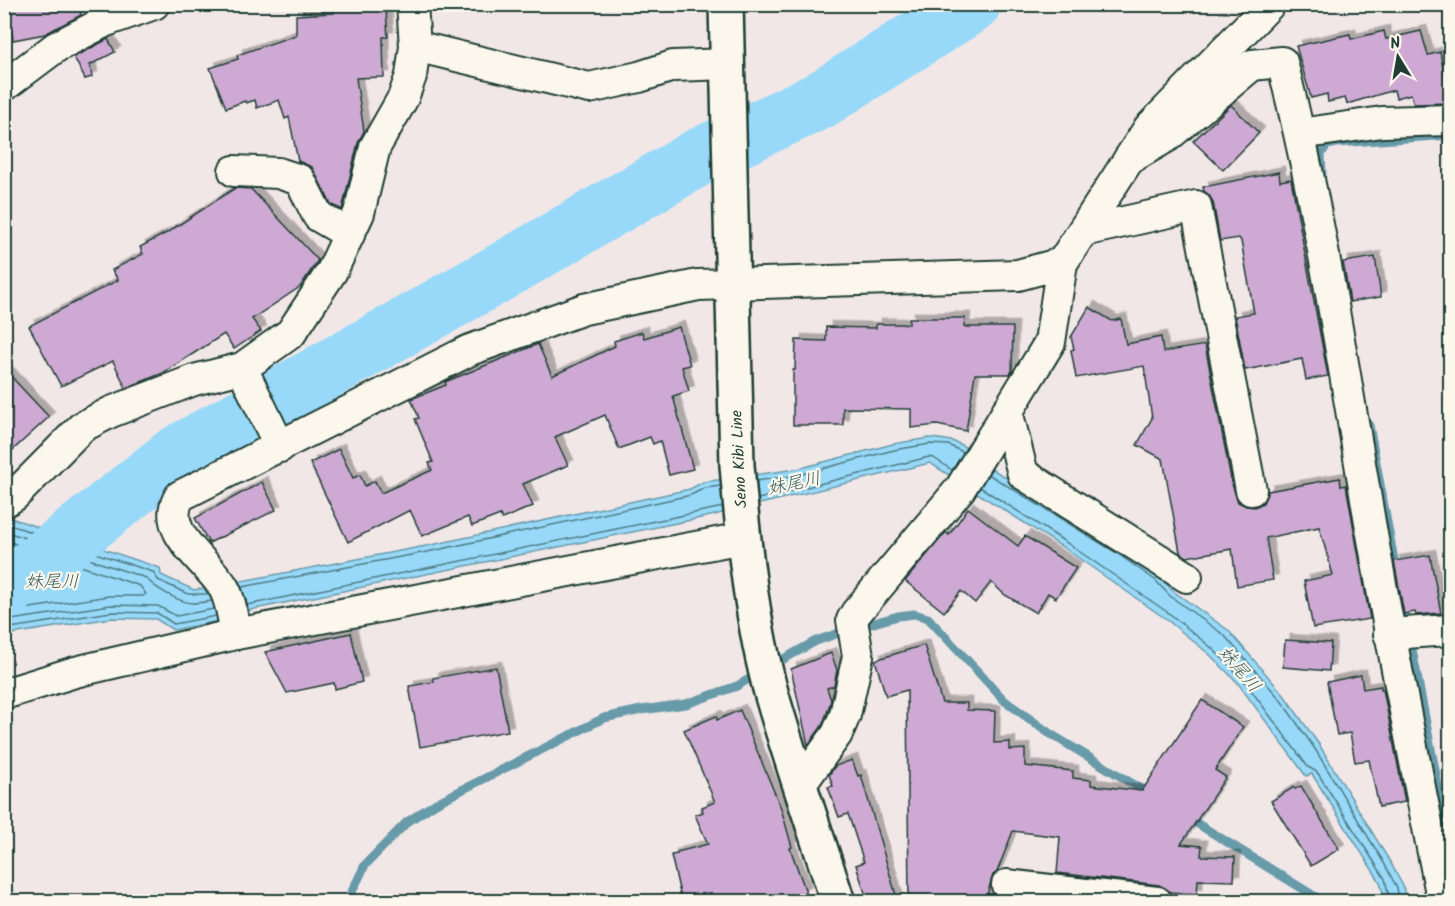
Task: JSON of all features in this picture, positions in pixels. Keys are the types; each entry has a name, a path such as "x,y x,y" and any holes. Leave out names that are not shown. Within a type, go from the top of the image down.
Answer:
{"main road":[{"name":"Seno Kibi Line","path":"726,4 736,465 742,527 766,668 838,902"}],"street":[{"path":"4,86 56,47 106,21 154,4"},
{"path":"4,502 14,496 82,427 111,412 194,380 244,374 291,333 332,271 359,213 375,147 403,98 411,76 415,46 412,4"},
{"path":"801,784 837,734 845,715 858,656 854,629 856,613 960,489 1050,342 1062,262 1149,128 1270,4"},
{"path":"415,46 589,88 673,66 728,80"},
{"path":"1130,159 1168,136 1252,65 1282,62 1300,134 1401,633 1441,893 1438,902"},
{"path":"1300,134 1382,122 1450,120"},
{"path":"234,171 278,173 300,180 318,216 349,234"},
{"path":"1083,231 1196,206 1251,490"},
{"path":"230,612 180,535 174,516 174,506 180,496 277,441 470,350 584,309 698,285 1018,275 1062,262"},
{"path":"244,374 277,441"},
{"path":"1007,411 1023,474 1187,577"},
{"path":"4,694 75,672 230,612 742,527"},
{"path":"1401,633 1450,630"},
{"path":"1007,885 1157,902"}],"water":[{"name":"妹尾川","path":"929,438 960,444 984,464 1118,547 1159,576 1173,591 1228,630 1284,695 1320,746 1389,860 1403,886 1406,901 1385,901 1380,882 1312,774 1306,776 1237,682 1209,654 1166,619 1064,548 930,463 706,517 250,610 219,621 173,630 156,619 111,618 5,635 4,518 8,517 160,568 161,575 194,590 431,545 690,489 703,482 797,469 893,444"}],"building":[{"path":"7,4 79,4 81,15 45,34 13,40"},
{"path":"334,4 380,4 381,10 386,10 388,37 383,37 384,77 356,78 364,131 358,143 342,210 331,204 312,167 298,161 289,117 285,119 279,100 257,108 255,100 226,108 210,68 238,59 237,55 296,35 296,15 334,13"},
{"path":"1384,31 1386,39 1421,31 1428,55 1440,52 1450,103 1414,104 1411,94 1396,98 1394,90 1347,104 1345,98 1328,102 1327,94 1311,98 1296,46 1350,34 1351,39"},
{"path":"108,39 115,52 90,65 92,77 85,79 74,57"},
{"path":"1231,105 1259,133 1223,170 1193,141"},
{"path":"1279,172 1280,181 1291,179 1328,376 1306,380 1302,359 1245,370 1235,316 1254,313 1241,241 1239,238 1220,241 1213,202 1203,187"},
{"path":"235,188 251,189 318,260 300,287 252,319 261,331 234,349 224,334 163,373 126,388 113,361 61,386 29,326 118,280 112,270 143,254 140,247 168,232"},
{"path":"1375,257 1381,297 1350,302 1343,262"},
{"path":"1089,307 1112,321 1121,319 1126,344 1161,337 1163,352 1205,345 1232,484 1238,502 1255,507 1263,503 1268,491 1340,478 1341,486 1346,485 1370,619 1313,628 1304,581 1333,575 1319,527 1266,538 1273,580 1237,586 1232,549 1187,557 1180,552 1163,459 1137,445 1152,418 1144,366 1076,378 1071,337"},
{"path":"909,318 965,318 964,327 1013,327 1012,371 1010,374 975,374 966,431 937,425 911,428 911,409 843,408 843,425 793,425 793,370 795,370 796,340 826,341 826,327 876,328 876,324 909,324"},
{"path":"679,327 690,365 682,367 689,391 673,396 693,469 669,475 660,441 653,444 650,437 619,449 605,415 555,437 568,465 523,484 533,506 502,519 500,515 472,526 468,517 422,536 410,510 348,542 310,463 339,449 353,478 360,475 365,486 375,481 381,493 432,470 429,463 433,462 415,419 419,418 411,399 446,385 445,382 538,344 552,376 615,346 614,341 642,332 644,338"},
{"path":"4,369 49,417 4,458"},
{"path":"262,482 276,510 209,543 195,518"},
{"path":"968,508 1018,546 1025,536 1076,568 1056,598 1048,593 1036,613 1005,595 991,582 975,603 961,591 944,612 905,581 946,532 949,535"},
{"path":"1430,555 1441,613 1404,614 1394,561"},
{"path":"351,633 362,682 335,689 334,683 287,693 265,652"},
{"path":"1285,640 1331,643 1329,671 1283,667"},
{"path":"924,645 942,703 967,703 967,710 995,711 994,743 1010,742 1010,750 1025,749 1025,766 1073,771 1073,778 1091,780 1091,785 1142,791 1202,700 1243,727 1215,770 1226,777 1181,844 1202,846 1201,856 1235,857 1234,881 1198,880 1197,894 1170,892 1159,885 1057,873 1060,837 1013,831 997,872 993,875 985,902 909,902 907,690 886,696 875,660"},
{"path":"831,653 837,670 834,686 827,688 831,700 822,726 808,745 791,669"},
{"path":"496,667 508,731 420,747 409,686 434,682 433,678"},
{"path":"1361,675 1363,689 1381,686 1383,689 1405,802 1379,807 1369,760 1355,762 1350,733 1337,735 1327,682"},
{"path":"740,710 781,808 792,847 790,848 806,892 779,902 682,902 671,855 708,844 695,815 703,812 702,807 715,802 684,730 716,716 717,720"},
{"path":"852,760 858,776 861,775 898,902 868,902 856,865 864,862 848,814 839,817 828,787 833,786 829,775 835,766"},
{"path":"1301,786 1339,849 1311,866 1271,801 1294,787 1295,789"}],"waterway":[{"path":"4,591 176,455 489,279 699,157 819,101 972,4"},
{"path":"1322,176 1321,154 1327,145 1450,135"},
{"path":"1369,425 1396,571"},
{"path":"1403,602 1450,849"},
{"path":"771,666 816,641 839,633 898,616 914,614 928,618 1005,701 1049,733 1153,796"},
{"path":"347,902 365,865 407,822 436,803 604,718 686,704 737,686 759,673"},
{"path":"1185,816 1324,902"}]}
